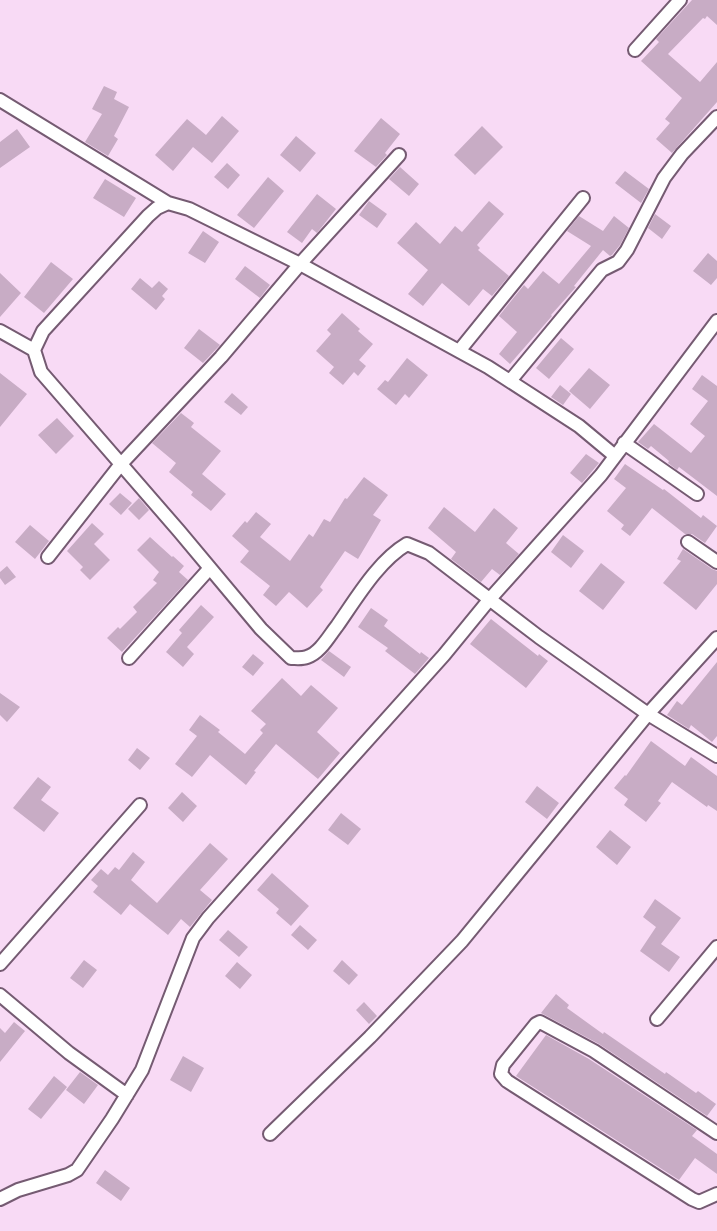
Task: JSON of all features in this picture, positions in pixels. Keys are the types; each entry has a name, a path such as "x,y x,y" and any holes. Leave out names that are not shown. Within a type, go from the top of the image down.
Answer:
{"street":[{"path":"635,50 680,0"},
{"path":"0,100 168,203 189,209 300,264 459,351 579,426 615,456"},
{"path":"510,382 602,270 618,262 627,250 664,177 717,117"},
{"path":"48,557 121,464 221,357 300,264 399,155"},
{"path":"459,351 583,198"},
{"path":"168,203 148,216 43,331 34,350 41,372 261,629 291,658 306,658 327,640 394,552 407,544 429,553 539,637 648,714 717,756"},
{"path":"0,1199 77,1170 142,1070 193,938 208,918 601,475 717,321"},
{"path":"0,331 34,350"},
{"path":"624,443 697,494"},
{"path":"688,542 717,562"},
{"path":"129,658 210,568"},
{"path":"270,1134 370,1037 462,942 648,714 717,638"},
{"path":"0,964 140,805"},
{"path":"657,1018 717,947"},
{"path":"0,995 69,1053 127,1095"},
{"path":"717,1133 594,1051 540,1022 503,1065 501,1074 507,1081 692,1199 699,1202 717,1194"}],"building":[{"path":"692,0 717,0 717,25 707,16 703,18 668,54 700,82 717,62 717,102 672,153 656,139 670,123 665,119 682,98 641,61 659,42 656,39"},
{"path":"104,86 117,92 114,99 129,107 114,136 118,139 108,156 85,142 102,114 92,109"},
{"path":"222,116 239,131 212,163 193,147 173,171 155,155 187,119 206,135"},
{"path":"381,118 400,134 376,167 354,151"},
{"path":"482,126 503,147 475,175 454,155"},
{"path":"17,129 30,147 0,168 0,142"},
{"path":"296,136 316,153 300,172 280,155"},
{"path":"227,163 240,175 228,189 214,177"},
{"path":"400,167 419,184 409,196 389,179"},
{"path":"625,171 649,189 641,203 615,183"},
{"path":"268,177 284,191 254,228 237,215"},
{"path":"105,179 136,198 124,217 93,198"},
{"path":"317,194 336,209 317,233 312,229 302,243 287,232"},
{"path":"369,201 387,214 377,228 359,215"},
{"path":"489,201 504,214 477,245 480,248 478,250 509,276 492,296 483,289 469,306 442,283 423,306 408,294 428,270 397,243 416,222 440,244 455,226 462,232"},
{"path":"655,214 671,226 662,239 648,228"},
{"path":"579,216 603,231 614,216 629,228 612,255 603,250 574,286 576,287 510,364 499,354 517,332 499,316 524,285 528,289 543,271 559,284 591,246 567,231"},
{"path":"203,231 219,242 205,263 188,253"},
{"path":"708,253 717,261 717,278 711,285 693,271"},
{"path":"51,262 73,279 44,313 24,297"},
{"path":"245,266 270,285 260,298 235,279"},
{"path":"0,273 21,293 0,317"},
{"path":"140,278 152,288 159,281 168,289 162,296 165,299 156,310 131,289"},
{"path":"342,313 373,344 359,360 366,366 358,376 354,372 343,385 329,373 334,367 316,351 331,334 327,330"},
{"path":"199,329 220,345 203,363 184,348"},
{"path":"561,338 574,349 549,379 536,368"},
{"path":"407,358 428,375 409,398 405,394 396,405 377,389 385,380 388,382"},
{"path":"589,368 610,385 590,409 569,391"},
{"path":"0,373 27,394 0,427"},
{"path":"702,375 717,386 717,496 679,467 677,470 651,446 648,449 638,442 654,424 691,453 705,436 690,424 708,401 692,389"},
{"path":"560,385 571,394 563,405 551,397"},
{"path":"232,393 248,407 241,415 224,402"},
{"path":"181,413 194,423 191,427 221,451 202,474 226,494 211,511 169,472 176,463 152,443"},
{"path":"57,418 74,436 56,454 38,435"},
{"path":"586,454 599,463 582,483 570,473"},
{"path":"625,464 664,489 701,518 703,515 717,526 705,543 692,534 685,534 652,508 630,536 621,529 624,525 607,511 626,488 614,479"},
{"path":"364,477 388,495 373,515 381,520 358,559 345,551 320,587 323,590 307,608 289,592 276,606 263,595 270,586 240,562 249,551 232,536 256,512 271,524 260,537 290,561 309,534 313,537 324,519 330,522 345,498 347,499"},
{"path":"120,493 132,503 121,515 109,504"},
{"path":"139,498 149,510 139,520 128,509"},
{"path":"444,507 475,532 494,508 518,528 506,543 519,554 500,575 492,569 481,582 451,559 456,552 428,528"},
{"path":"92,523 104,534 94,544 110,560 90,580 80,570 83,567 67,551"},
{"path":"30,525 49,541 35,559 15,542"},
{"path":"563,535 584,551 571,568 551,552"},
{"path":"150,537 184,566 179,572 188,580 122,652 107,638 137,612 133,607 157,583 153,580 159,572 137,550"},
{"path":"683,549 717,571 717,584 696,610 663,583 681,561 677,559"},
{"path":"601,563 625,582 603,610 579,591"},
{"path":"7,566 16,577 5,585 0,578 0,572"},
{"path":"201,605 214,617 187,647 194,654 183,667 166,652 182,633 179,630"},
{"path":"371,608 388,620 384,626 429,658 415,674 385,651 388,648 358,627"},
{"path":"491,619 548,661 526,688 470,644"},
{"path":"329,651 351,667 344,677 321,660"},
{"path":"253,654 264,663 253,676 242,667"},
{"path":"717,662 717,736 712,742 691,725 689,729 667,715 677,701 682,705"},
{"path":"282,678 301,696 311,685 338,708 317,732 340,753 318,779 276,744 246,785 210,755 192,777 175,764 197,736 189,730 200,715 245,754 263,733 260,730 266,724 251,711"},
{"path":"0,693 20,707 7,722 0,715"},
{"path":"651,741 685,766 691,757 717,776 717,811 672,782 658,801 661,803 646,822 624,805 628,799 614,788"},
{"path":"137,748 150,758 140,770 128,760"},
{"path":"38,777 51,787 41,800 59,813 44,832 13,808"},
{"path":"537,786 559,803 547,819 525,802"},
{"path":"182,792 197,806 183,822 168,808"},
{"path":"341,813 361,829 348,845 328,830"},
{"path":"610,830 631,847 617,865 596,847"},
{"path":"210,843 228,859 200,890 212,900 190,927 181,919 168,935 130,904 121,915 93,892 98,886 91,880 101,869 108,875 115,867 119,870 133,852 145,862 131,880 157,903"},
{"path":"272,873 309,906 291,926 276,913 279,909 257,890"},
{"path":"655,899 681,918 661,944 680,957 669,972 640,951 656,927 643,917"},
{"path":"300,925 317,940 308,950 291,935"},
{"path":"228,930 248,947 239,957 219,940"},
{"path":"84,960 97,970 83,988 70,978"},
{"path":"342,960 358,975 349,985 333,971"},
{"path":"237,962 252,975 240,989 225,976"},
{"path":"556,994 569,1005 567,1008 603,1034 604,1032 665,1074 666,1072 716,1104 707,1116 599,1044 541,1013"},
{"path":"364,1002 377,1016 369,1024 356,1010"},
{"path":"14,1022 25,1031 0,1062 0,1028 5,1033"},
{"path":"546,1035 589,1059 697,1130 692,1136 717,1154 717,1174 695,1158 679,1180 516,1076"},
{"path":"183,1056 204,1068 191,1092 170,1080"},
{"path":"80,1072 98,1085 84,1104 66,1090"},
{"path":"54,1076 67,1087 41,1119 28,1109"},
{"path":"105,1170 130,1188 121,1201 96,1183"}]}
